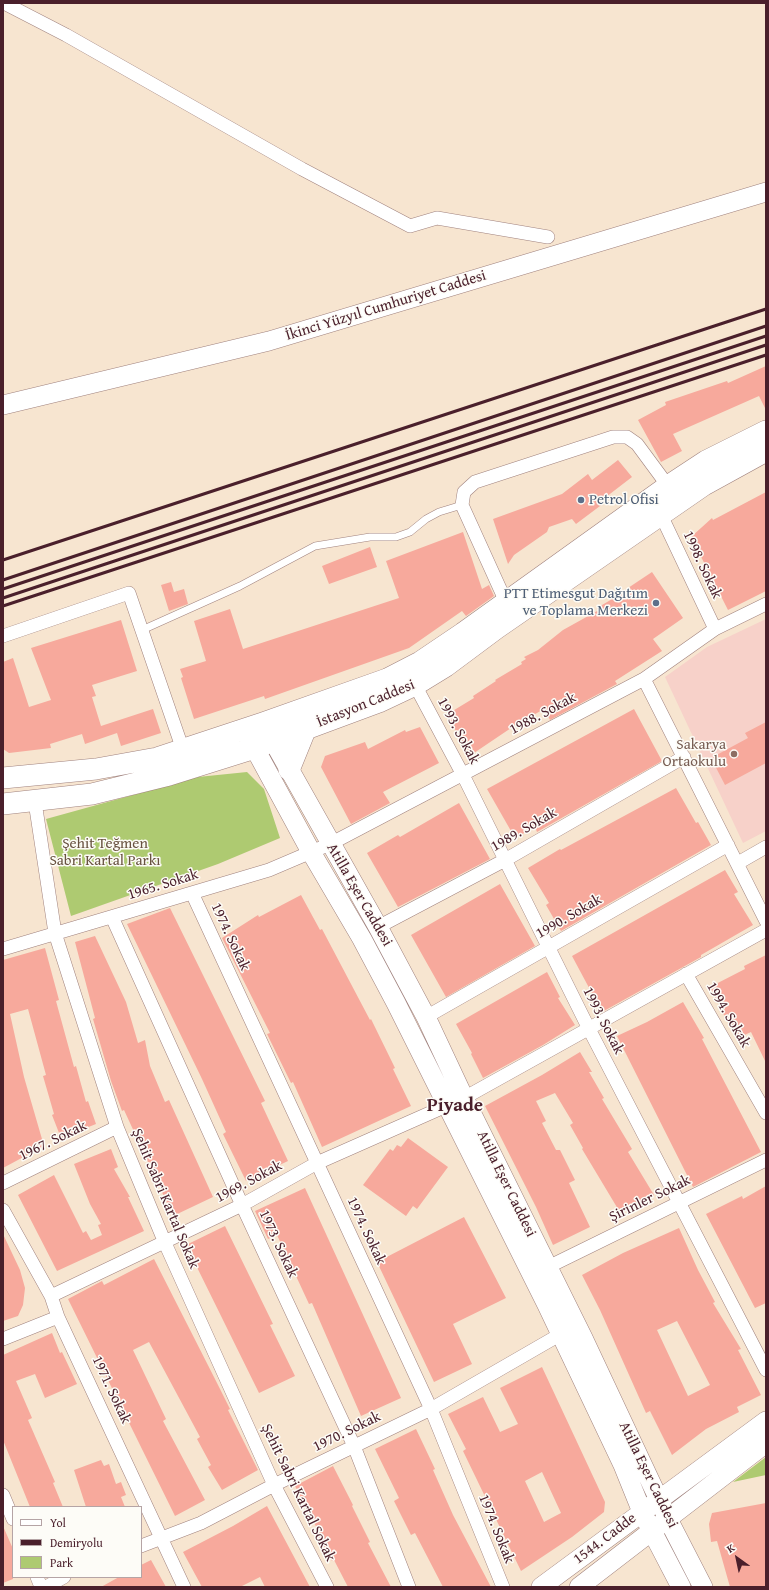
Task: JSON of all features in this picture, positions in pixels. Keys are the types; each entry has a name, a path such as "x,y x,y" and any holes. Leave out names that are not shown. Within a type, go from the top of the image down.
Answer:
{"main road":[{"name":"İkinci Yüzyıl Cumhuriyet Caddesi","path":"3,406 269,341 766,192"},
{"name":"İstasyon Caddesi","path":"3,778 96,769 157,758 254,726 387,679 426,658 463,633 668,486 706,461 766,431"},
{"name":"İstasyon Caddesi","path":"3,804 35,802 92,794 169,775 264,745 306,728 379,702 415,685 446,666 497,628 704,485 766,451"},
{"name":"Atilla Eşer Caddesi","path":"254,726 264,745 311,852 362,939 561,1334 623,1465 642,1512 681,1587"},
{"path":"289,770 306,728"},
{"name":"Atilla Eşer Caddesi","path":"264,745 289,770 378,927 426,1017 464,1098 548,1267 668,1519 703,1587"},
{"name":"1544. Cadde","path":"541,1587 766,1421"},
{"name":"1544. Cadde","path":"579,1587 766,1443"}],"street":[{"path":"4,3 66,35 302,169 410,226 437,218 548,237"},
{"path":"506,602 462,504 464,492 475,482 613,437 627,437 637,444 668,486"},
{"name":"1998. Sokak","path":"661,515 715,629"},
{"path":"3,636 129,593 184,750"},
{"name":"1988. Sokak","path":"330,844 644,679 715,629 766,604"},
{"path":"644,679 766,921"},
{"name":"1993. Sokak","path":"415,685 463,775 589,1029 766,1370"},
{"name":"1989. Sokak","path":"378,927 505,860 684,757"},
{"name":"Şehit Sabri Kartal Sokak","path":"35,802 55,933 117,1127 165,1243 274,1485 327,1587"},
{"name":"1965. Sokak","path":"3,949 269,870 330,844"},
{"name":"1990. Sokak","path":"426,1017 728,845"},
{"path":"738,863 766,848"},
{"name":"1974. Sokak","path":"192,893 430,1409 503,1587"},
{"name":"1973. Sokak","path":"112,917 242,1206 354,1446 410,1587"},
{"name":"1969. Sokak","path":"51,1296 242,1206 317,1163 464,1098 766,930"},
{"name":"1994. Sokak","path":"686,974 766,1113"},
{"name":"1967. Sokak","path":"3,1183 117,1127"},
{"name":"Şirinler Sokak","path":"548,1267 766,1160"},
{"name":"1971. Sokak","path":"3,1210 51,1296 58,1316 184,1587"},
{"path":"3,1339 58,1316"},
{"name":"1970. Sokak","path":"142,1546 201,1523 274,1485 430,1409 561,1334"},
{"path":"3,1495 12,1517"},
{"path":"46,1587 62,1578"}],"lane":[{"path":"142,630 240,586 315,546 370,537 396,537 410,532 426,519 439,512 462,504"}],"shaded area":[{"name":"Sakarya Ortaokulu","path":"766,619 766,831 743,843 665,677 707,647"}],"green space":[{"name":"Şehit Teğmen Sabri Kartal Parkı","path":"247,772 264,789 280,838 218,864 71,916 46,819 198,777"},
{"path":"766,1457 766,1475 733,1482"}],"building":[{"path":"766,366 766,410 759,396 673,434 682,451 661,462 638,420 666,405 665,402 727,381 728,383"},
{"path":"618,460 632,477 606,497 608,500 576,524 572,519 549,527 547,532 514,555 508,564 493,519 562,494 588,474 592,480"},
{"path":"766,492 766,591 728,610 691,537 712,518 713,520"},
{"path":"463,532 482,589 489,585 494,596 466,616 462,611 409,648 265,699 264,696 194,719 181,678 183,677 180,669 206,661 194,621 230,609 243,649 399,598 386,561"},
{"path":"370,547 377,567 329,584 322,566"},
{"path":"652,572 683,618 653,639 662,651 615,681 617,684 550,720 544,709 514,726 471,755 446,715 474,698 473,696 496,681 495,680 522,664 521,662 526,659 524,657 538,650 563,630 599,610 597,608 629,589 628,588"},
{"path":"171,582 174,592 184,589 188,604 169,611 161,585"},
{"path":"121,620 137,671 92,685 96,696 92,697 101,726 153,709 161,733 121,746 117,733 85,744 82,734 50,744 51,748 9,753 3,749 3,662 13,658 29,707 51,700 31,648"},
{"path":"634,709 662,761 537,832 535,827 515,838 487,789"},
{"path":"766,722 766,763 725,785 711,758 748,738 745,733"},
{"path":"420,727 439,763 383,792 390,803 351,824 321,767 325,756 365,742 368,749 405,730 406,732"},
{"path":"676,788 696,823 698,822 711,845 561,931 546,905 549,903 528,868 560,849 561,850"},
{"path":"459,803 490,859 398,907 367,853 398,835 400,837"},
{"path":"725,870 738,892 734,894 753,925 701,955 701,957 602,1012 572,956"},
{"path":"500,884 535,946 446,997 411,935"},
{"path":"301,895 320,930 322,929 370,1020 371,1019 395,1068 393,1069 411,1106 322,1147 293,1082 291,1083 267,1034 270,1033 222,938 258,915 259,917"},
{"path":"170,908 265,1101 261,1103 288,1161 246,1181 223,1134 226,1132 202,1079 127,924"},
{"path":"95,936 126,1002 138,1043 145,1040 150,1066 165,1102 169,1100 213,1197 173,1216 124,1110 122,1111 111,1081 93,1019 95,1018 75,942"},
{"path":"45,948 59,1000 56,1001 74,1067 76,1066 86,1102 88,1101 96,1124 61,1138 52,1115 54,1114 43,1076 46,1075 28,1009 10,1014 24,1077 44,1146 3,1168 3,960"},
{"path":"766,955 766,1063 751,1032 736,1039 710,987 745,969 744,966"},
{"path":"547,972 560,997 558,998 575,1025 543,1045 483,1078 471,1054 472,1053 456,1024"},
{"path":"683,1002 704,1038 702,1039 761,1152 693,1187 617,1036 647,1022"},
{"path":"580,1052 592,1072 589,1072 604,1098 602,1099 632,1149 628,1152 654,1195 621,1214 582,1149 583,1148 570,1125 573,1123 555,1093 536,1101 546,1121 542,1123 556,1150 560,1150 575,1180 569,1183 590,1227 553,1245 536,1207 485,1106 542,1075"},
{"path":"408,1138 448,1167 417,1209 413,1206 406,1216 363,1185 390,1149 393,1151 397,1145 401,1147"},
{"path":"111,1149 118,1167 114,1169 130,1197 128,1197 144,1231 57,1271 18,1195 54,1175 83,1233 86,1231 91,1240 102,1235 98,1225 101,1224 90,1204 74,1164"},
{"path":"766,1186 766,1303 755,1308 706,1214 742,1196 743,1199"},
{"path":"305,1188 401,1398 361,1416 312,1303 309,1304 277,1235 268,1239 255,1211"},
{"path":"464,1217 506,1298 453,1324 472,1364 434,1382 377,1262"},
{"path":"225,1226 273,1324 270,1325 295,1376 259,1393 186,1245"},
{"path":"679,1228 698,1270 715,1302 713,1303 741,1349 738,1350 761,1395 737,1407 739,1412 706,1429 672,1455 650,1411 646,1413 600,1310 582,1275 623,1253","holes":["677,1321 710,1385 688,1396 657,1330"]},
{"path":"3,1234 20,1270 25,1288 23,1305 18,1316 3,1321"},
{"path":"154,1259 230,1409 228,1410 258,1470 222,1490 208,1467 211,1465 197,1439 200,1437 149,1342 133,1350 166,1419 163,1421 205,1500 175,1516 68,1299 102,1281 104,1285"},
{"path":"52,1333 60,1353 62,1352 77,1384 45,1398 35,1374 16,1381 32,1418 28,1420 55,1482 53,1483 63,1506 30,1506 3,1440 3,1355"},
{"path":"542,1367 605,1502 604,1512 572,1537 521,1571 463,1451 466,1449 448,1414 483,1397 500,1432 518,1424 500,1388","holes":["542,1472 561,1513 544,1522 525,1481"]},
{"path":"416,1429 435,1469 433,1470 453,1515 491,1587 443,1587 415,1533 411,1535 394,1501 399,1498 375,1449"},
{"path":"101,1460 104,1466 109,1464 116,1484 121,1482 126,1495 121,1497 125,1506 86,1506 74,1470"},
{"path":"333,1466 370,1542 368,1543 391,1587 348,1587 334,1560 332,1561 318,1535 320,1534 295,1486"},
{"path":"766,1503 766,1587 730,1587 717,1541 711,1542 709,1524 712,1513"},
{"path":"267,1506 310,1587 265,1587 260,1577 240,1587 202,1587 183,1552 233,1526"},
{"path":"3,1526 12,1547 13,1579 3,1583"},
{"path":"151,1560 166,1587 101,1587 117,1578 142,1578 142,1564"}],"railway":[{"path":"3,560 766,309"},
{"path":"3,580 766,326"},
{"path":"3,589 766,336"},
{"path":"3,598 766,345"},
{"path":"3,606 766,355"}],"place":[{"name":"Petrol Ofisi","path":"581,500"},
{"name":"PTT Etimesgut Dağıtım ve Toplama Merkezi","path":"656,603"},
{"name":"Sakarya Ortaokulu","path":"734,754"}],"district":[{"name":"Piyade","path":"455,1106"}]}
